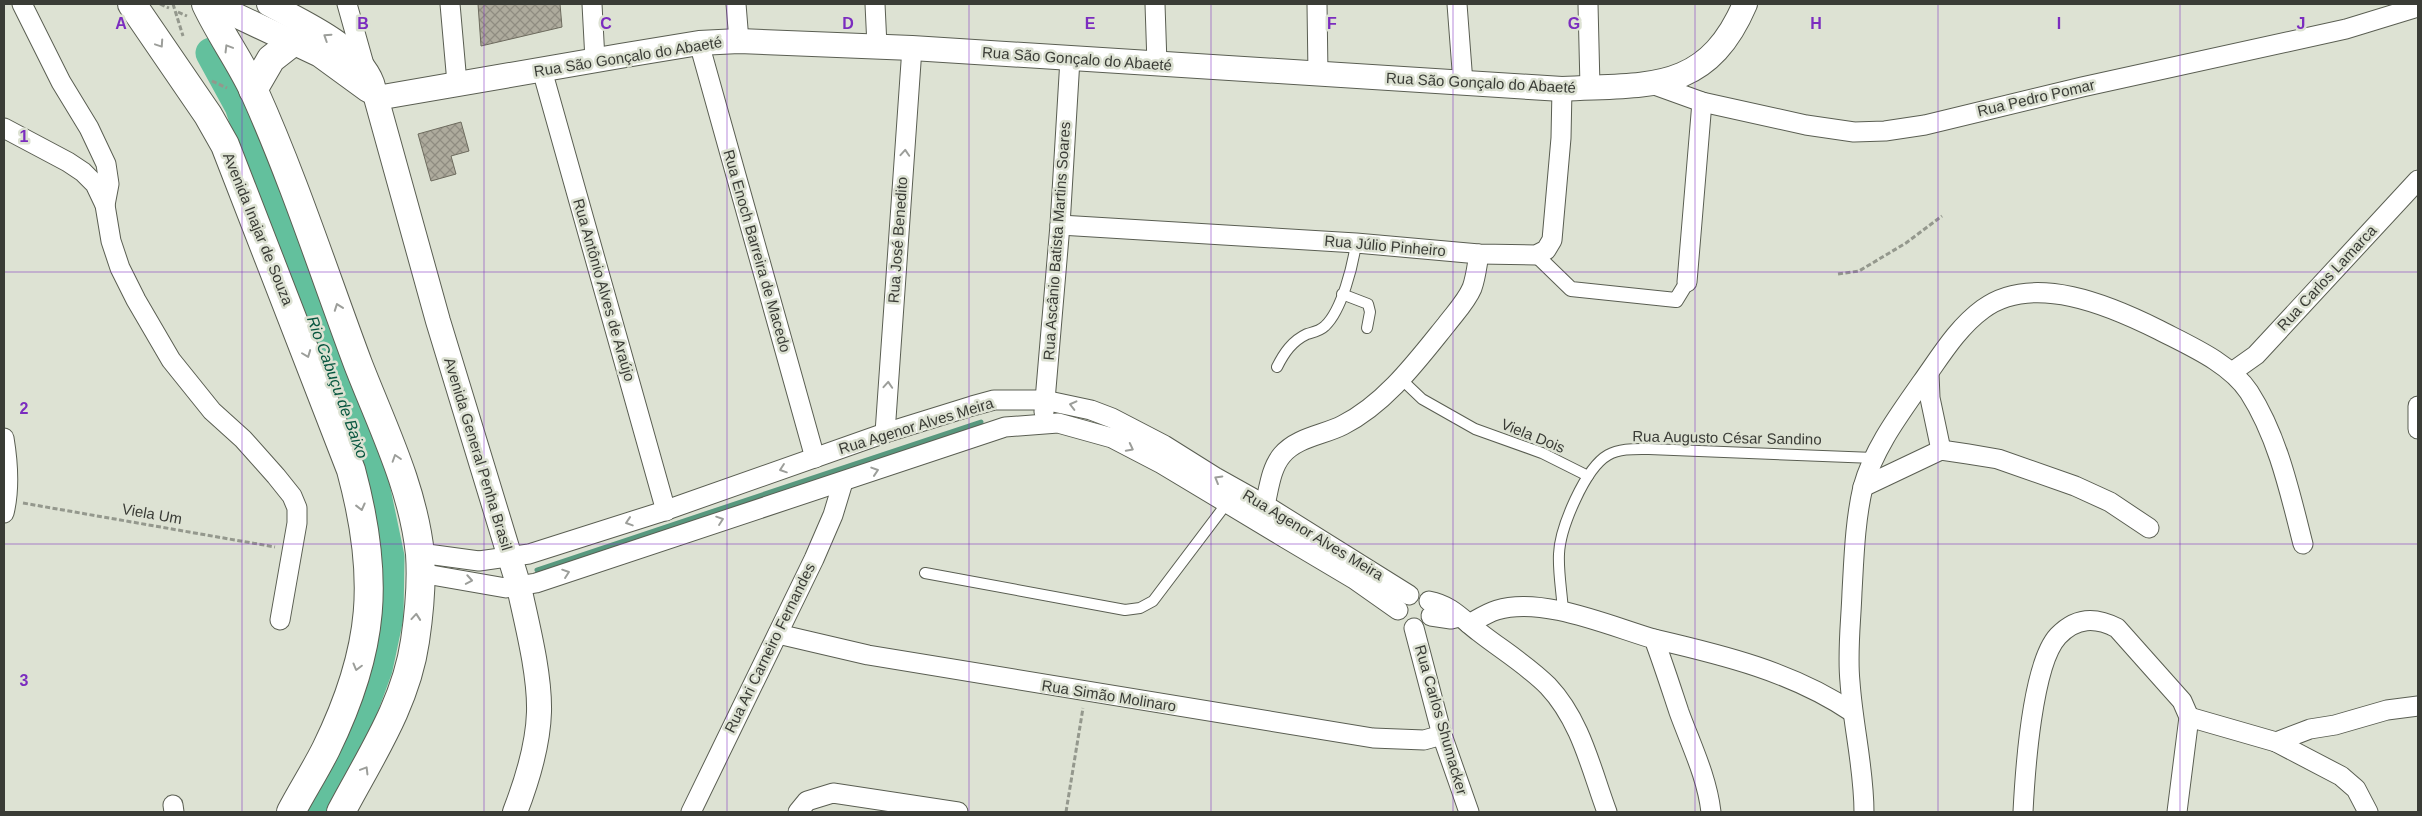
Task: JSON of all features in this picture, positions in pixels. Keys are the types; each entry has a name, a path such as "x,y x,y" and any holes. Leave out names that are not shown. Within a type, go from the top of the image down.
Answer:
{"main road":[{"name":"Avenida Inajar de Souza","path":"132,4 208,115 225,145 351,470 363,516 370,594 369,615 361,652 345,707 326,750 291,812"},
{"path":"206,4 217,29 253,90 318,252 359,366 388,436 406,490 420,563 415,641 400,700 371,760 341,812"},
{"path":"253,90 266,65 294,41"}],"street":[{"path":"22,4 61,82 89,128 106,164 109,184 105,205"},
{"path":"212,4 294,41 336,66 376,98"},
{"name":"Avenida General Penha Brasil","path":"270,4 339,45 365,68 376,98 438,321 519,587 533,657 539,711 531,765 515,812"},
{"path":"347,4 365,68"},
{"path":"450,4 457,83"},
{"path":"592,4 595,60"},
{"path":"736,4 739,41"},
{"path":"876,4 876,46"},
{"path":"1154,4 1157,64"},
{"path":"1317,4 1318,74"},
{"path":"1458,4 1463,83"},
{"path":"1588,4 1590,87"},
{"name":"Rua São Gonçalo do Abaeté","path":"376,98 699,43 739,41 912,48 1562,88 1652,84 1677,78 1706,59 1729,36 1745,4"},
{"name":"Rua Pedro Pomar","path":"1652,84 1702,102 1806,125 1854,132 1885,131 1926,125 2082,87 2346,29 2418,7"},
{"name":"Rua Enoch Barreira de Macedo","path":"699,43 815,458"},
{"name":"Rua José Benedito","path":"885,433 912,48"},
{"name":"Rua Ascânio Batista Martins Soares","path":"1044,423 1044,400 1060,225 1070,59"},
{"name":"Rua Antônio Alves de Araújo","path":"542,70 666,510"},
{"path":"1562,88 1562,138 1552,240 1546,250 1536,255 1571,289 1676,300 1687,282 1702,102"},
{"path":"4,128 84,172 95,184 105,205 111,241 120,268 136,300 171,360 212,411 243,440 292,496 297,508 293,550 280,620"},
{"name":"Rua Carlos Lamarca","path":"2232,372 2256,355 2418,180"},
{"name":"Rua Júlio Pinheiro","path":"1060,225 1356,243 1479,254 1536,255"},
{"path":"1265,505 1275,465 1283,454 1293,446 1342,426 1364,413 1400,378 1466,299 1475,278 1479,254"},
{"path":"1864,812 1864,787 1852,712 1849,678 1849,637 1855,537 1863,488 1874,458 1890,428 1965,325 1985,308 2007,298 2030,293 2081,298 2106,306 2173,338 2232,372 2249,392 2265,422 2282,470 2303,544"},
{"path":"1929,373 1930,398 1941,450"},
{"path":"994,400 1005,427"},
{"name":"Rua Agenor Alves Meira","path":"420,563 479,560 530,554 666,510 885,433 994,400 1044,400 1091,410 1112,418 1265,505 1409,595"},
{"path":"2418,406 2418,429"},
{"name":"Rua Agenor Alves Meira","path":"420,563 467,579 506,588 519,587 843,482 1005,427 1058,423 1083,428 1112,438 1162,464 1354,579 1398,610"},
{"path":"4,438 7,472 5,507"},
{"path":"1863,488 1941,450 1998,460 2076,486 2110,502 2148,528"},
{"name":"Rua Ari Carneiro Fernandes","path":"691,812 825,534 843,482"},
{"path":"1409,595 1420,595 1430,608 1425,625 1414,628 1404,624 1398,616 1399,604 1409,595"},
{"path":"1430,608 1448,606 1516,658 1547,685 1574,722 1607,812"},
{"path":"1464,620 1515,606 1532,606 1563,612 1654,639 1710,652 1788,678 1826,694 1852,712"},
{"path":"2023,812 2026,767 2035,702 2045,665 2058,636 2076,623 2091,619 2104,621 2118,628 2182,701 2190,716 2177,812"},
{"name":"Rua Carlos Shumacker","path":"1414,628 1442,735 1469,812"},
{"name":"Rua Simão Molinaro","path":"778,634 868,655 1373,738 1424,740 1442,735"},
{"path":"1654,639 1693,745 1709,798 1711,812"},
{"path":"2276,742 2310,728 2335,724 2387,710 2418,706"},
{"path":"2190,716 2276,742 2341,776 2356,788 2368,812"},
{"path":"798,812 808,801 833,793 958,812"}],"lane":[{"path":"1277,367 1285,351 1293,343 1325,326 1347,282 1356,243"},
{"path":"1342,294 1368,304 1370,312 1367,328"},
{"name":"Viela Dois","path":"1400,378 1422,399 1475,428 1542,453 1588,476"},
{"name":"Rua Augusto César Sandino","path":"1588,476 1600,461 1609,454 1628,450 1874,458"},
{"path":"1563,612 1559,555 1560,542 1588,476"},
{"path":"925,573 1125,610 1140,608 1153,601 1227,503"}],"path":[{"path":"160,4 169,8"},
{"path":"173,4 185,42"},
{"path":"206,73 212,81"},
{"path":"1838,274 1859,271 1906,243 1942,216"},
{"name":"Viela Um","path":"5,507 293,550"},
{"path":"1066,812 1084,692"}],"building":[{"path":"478,4 560,4 562,27 481,46"},
{"path":"461,122 469,151 451,156 456,174 431,181 418,134"}],"waterway":[{"name":"Rio Cabuçu de Baixo","path":"211,53 240,106 323,349 362,444 375,490 389,557 388,617 377,669 359,718 312,812"},
{"path":"537,570 981,422"}]}
